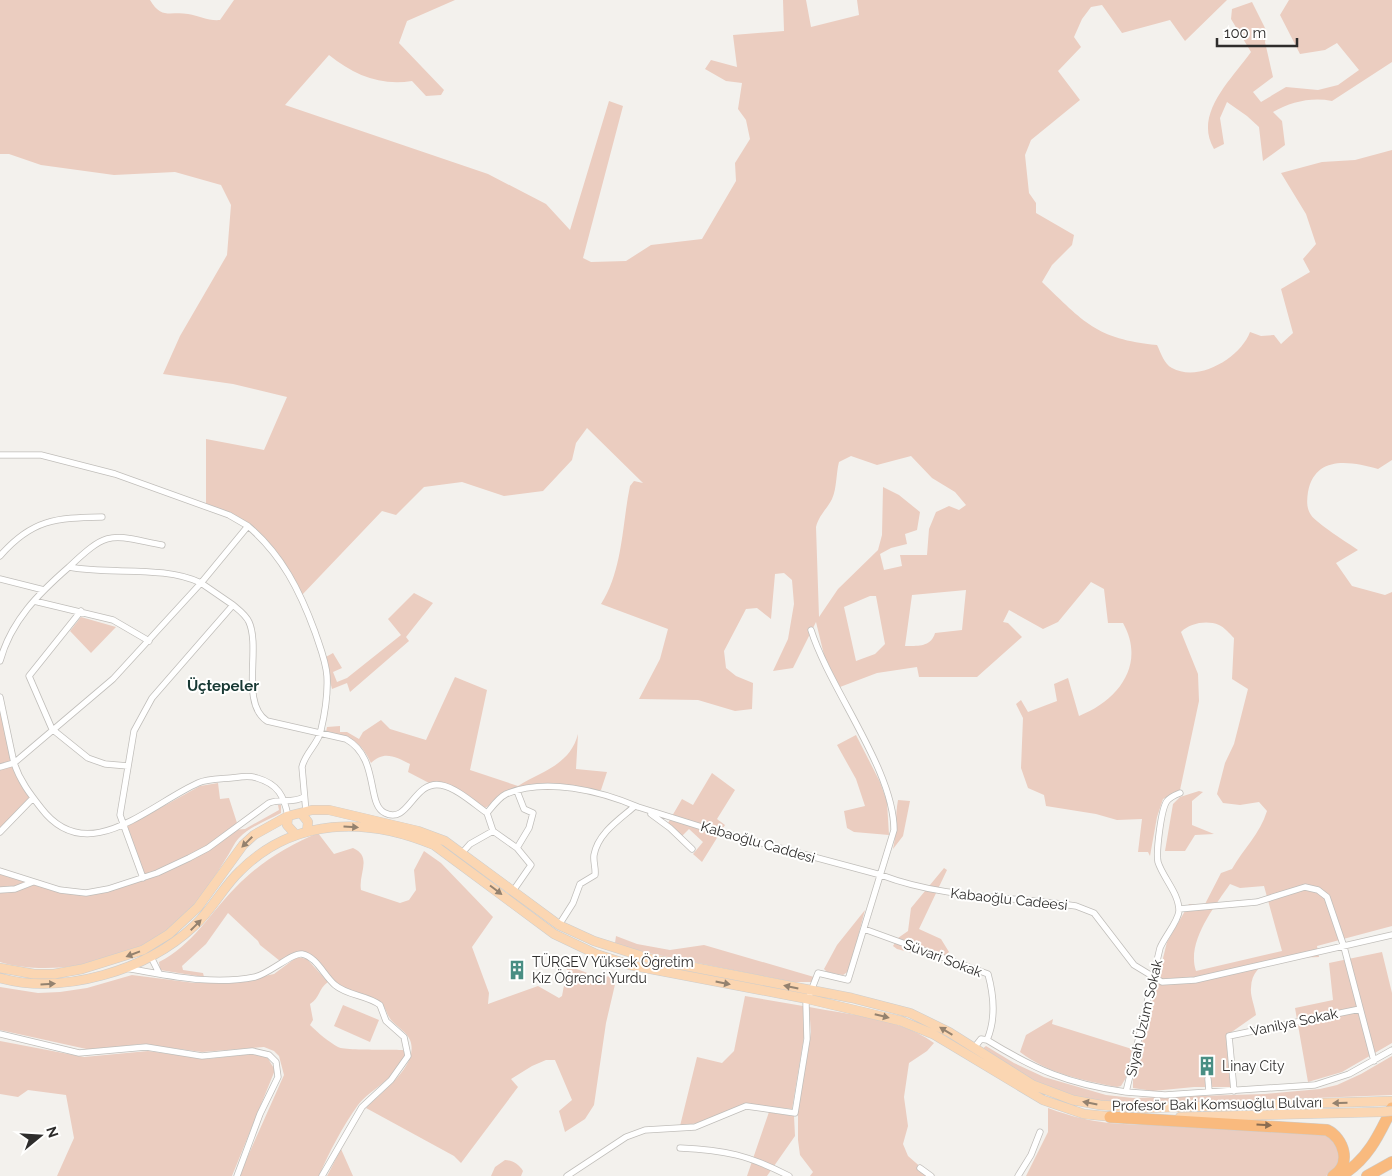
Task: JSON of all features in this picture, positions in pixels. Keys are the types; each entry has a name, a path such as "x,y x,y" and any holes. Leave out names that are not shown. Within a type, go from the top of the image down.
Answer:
{"highway":[{"path":"1340,1176 1357,1164 1372,1148 1391,1105"},
{"path":"1110,1117 1327,1130 1338,1138 1344,1150 1343,1164 1333,1176"},
{"path":"1351,1176 1373,1156 1392,1121"},
{"path":"1367,1176 1392,1162"}],"main road":[{"name":"Profesör Baki Komsuoğlu Bulvarı","path":"0,968 34,974 69,971 123,957 153,944 169,934 198,907 249,839 264,828 288,816 303,812 340,811 384,818 434,836 462,853 559,924 594,942 631,954 810,995 918,1027 1043,1100 1071,1110 1110,1117 1380,1112 1391,1105"},
{"path":"303,812 308,822 308,832"},
{"path":"288,816 287,825 296,836"},
{"name":"Profesör Baki Komsuoğlu Bulvarı","path":"0,978 29,985 77,981 122,968 151,957 174,943 195,926 230,881 250,861 276,843 326,827 353,826 418,838 439,848 554,934 596,954 630,965 810,995 875,1002 910,1013 937,1025 1033,1085 1073,1100 1100,1105 1143,1108 1391,1105"}],"street":[{"path":"0,455 41,455 116,474 229,515 248,526 277,554 294,582 305,606 326,667 327,689 321,733 304,761 303,812"},
{"path":"0,556 28,529 60,520 102,517"},
{"path":"0,767 14,763 52,729 97,695 201,583 248,526"},
{"path":"0,661 11,630 34,601 92,546 107,537 115,536 162,544"},
{"path":"69,567 92,572 127,570 183,577 201,583 233,606 250,623 253,642 253,693 262,717 267,721 346,739 362,752 370,769 376,805 384,818 400,814 418,792 439,785 465,798 486,814 493,831 517,848 531,865 513,891"},
{"path":"0,579 44,590"},
{"path":"34,601 113,620 149,641"},
{"path":"143,878 123,825 120,806 134,731 143,711 152,698 233,606"},
{"path":"81,611 28,676 45,709 52,729 88,758 105,764 128,766"},
{"path":"567,1176 626,1137 645,1130 694,1126 746,1106 795,1113 807,1039 806,1007 810,995 818,974 848,980 894,830 890,803 875,765 829,675 811,630"},
{"path":"0,698 14,763 21,781 48,818 69,831 90,835 123,825 199,782 252,776 272,784 285,800 288,816"},
{"path":"486,814 503,796 517,791 542,787 598,792 635,806 661,820 692,850"},
{"path":"517,791 524,809 533,813 530,828 517,848"},
{"path":"1180,794 1171,798 1165,804 1158,850 1158,861 1179,909 1258,902 1305,887 1318,890 1328,897 1344,947 1374,1061"},
{"path":"0,871 60,890 86,893 108,889 143,878 177,864 208,848 269,803 298,800 304,797"},
{"path":"0,832 33,798"},
{"path":"559,924 573,903 580,884 595,875 594,856 602,838 611,827 635,806"},
{"name":"Kabaoğlu Caddesi","path":"635,806 718,832 881,875"},
{"path":"462,853 470,844 493,831"},
{"name":"Kabaoğlu Cadeesi","path":"881,875 905,884 954,894 1045,901 1076,906 1094,913 1134,964 1162,982 1196,980 1344,947"},
{"path":"0,890 15,889 33,882"},
{"name":"Siyah Üzüm Sokak","path":"987,1040 1027,1064 1051,1075 1076,1084 1126,1092 1164,937 1178,917 1179,909"},
{"name":"Süvari Sokak","path":"864,929 988,974 992,988 993,1026 987,1040"},
{"path":"1344,947 1392,935"},
{"path":"122,968 200,980 242,979 266,974 294,955 300,954 312,960 338,988 380,1005 386,1021 404,1037 408,1056 391,1080 362,1107 322,1176"},
{"path":"151,957 156,969 161,974"},
{"name":"Vanilya Sokak","path":"1234,1090 1229,1036 1360,1008"},
{"path":"0,1034 79,1053 146,1048 202,1056 252,1051 269,1055 276,1062 278,1077 260,1114 236,1176"},
{"path":"974,1048 981,1040 987,1040"},
{"path":"1126,1092 1165,1094 1315,1085 1349,1074 1392,1050"},
{"path":"1208,1079 1209,1091"},
{"path":"1018,1176 1031,1155 1040,1132"},
{"path":"680,1148 722,1150 761,1161 788,1176"},
{"path":"920,1168 931,1176"}],"shaded area":[{"path":"0,0 150,0 158,10 163,12 182,13 220,20 234,0 455,0 407,21 399,43 444,90 441,95 426,96 412,81 389,82 368,77 348,68 329,55 285,105 488,174 546,204 570,230 609,101 623,106 583,258 591,262 626,261 651,245 702,239 736,181 735,163 750,139 746,120 738,109 742,83 726,81 705,69 711,60 737,67 733,35 784,31 783,0 806,0 811,27 859,15 857,0 1227,0 1185,41 1170,20 1122,33 1102,5 1091,7 1082,19 1074,37 1081,47 1058,71 1080,100 1031,140 1025,155 1029,193 1036,203 1036,213 1074,235 1072,245 1052,265 1042,282 1069,308 1092,326 1119,338 1157,345 1167,364 1183,372 1206,370 1218,365 1238,350 1250,332 1261,336 1274,335 1281,344 1293,333 1281,289 1310,272 1303,259 1316,244 1306,214 1281,173 1322,162 1355,160 1392,150 1392,460 1378,469 1345,463 1326,466 1312,480 1307,501 1308,509 1314,519 1358,550 1336,563 1352,586 1385,595 1392,592 1392,926 1317,946 1319,957 1276,960 1259,969 1253,977 1251,988 1256,1015 1226,1036 1231,1087 1194,1087 1153,1091 1133,1088 1133,1079 1167,942 1189,904 1204,906 1221,873 1232,869 1256,834 1267,811 1259,802 1240,805 1223,803 1217,794 1225,763 1234,744 1248,689 1232,679 1234,638 1225,629 1214,623 1204,623 1189,626 1181,632 1198,674 1199,701 1180,790 1163,799 1157,817 1150,856 1148,852 1138,852 1142,819 1117,820 1096,814 1046,806 1044,795 1028,788 1021,768 1023,718 1016,704 1021,700 1028,712 1057,701 1054,684 1068,678 1079,716 1093,709 1117,690 1125,679 1130,666 1129,638 1123,623 1108,623 1104,589 1091,582 1058,622 1043,629 1009,610 1003,622 1008,623 1022,637 977,677 919,677 917,667 877,673 840,687 825,659 816,622 793,668 773,671 788,639 794,604 792,580 784,573 775,574 771,619 757,608 746,609 724,651 726,668 736,676 753,683 752,709 735,711 698,700 639,699 660,659 668,629 601,604 614,577 618,562 630,486 634,481 643,483 587,428 576,443 572,460 543,491 504,496 462,482 424,487 396,515 382,511 301,596 294,582 248,526 206,507 206,439 264,450 287,397 233,384 163,374 180,336 227,255 231,205 221,185 175,172 114,175 41,165 9,154 0,154","holes":["851,456 877,465 911,456 932,478 955,492 966,505 959,510 949,506 936,512 929,529 927,555 900,555 902,566 884,570 880,554 891,548 907,544 905,534 917,530 920,512 899,495 883,487 882,535 878,550 838,589 819,617 816,527 834,495 839,462","966,590 962,630 935,633 933,638 927,643 919,646 905,646 912,595","870,596 876,596 885,644 875,654 856,661 844,607","1230,884 1240,888 1264,886 1282,951 1196,971 1194,960 1195,948 1198,937 1210,914"]},
{"path":"1289,0 1392,0 1392,62 1332,101 1301,101 1273,112 1282,121 1285,145 1263,161 1259,127 1227,102 1220,118 1224,144 1214,149 1209,136 1208,123 1211,110 1225,85 1251,52 1231,19 1232,9 1252,2 1267,32 1265,42 1273,77 1253,92 1261,102 1286,87 1318,90 1338,85 1359,70 1337,43 1325,50 1300,54 1280,15"},
{"path":"414,593 433,603 406,637 409,641 350,692 347,683 332,689 324,658 333,653 342,668 333,672 337,682 347,678 401,635 388,619"},
{"path":"81,617 116,627 91,653 70,631"},
{"path":"455,677 487,690 470,770 518,786 562,760 574,745 578,734 576,769 607,772 601,790 517,790 485,808 463,794 431,784 408,772 410,764 400,759 385,756 371,763 363,749 353,740 326,732 327,727 340,726 340,732 347,732 359,739 363,732 381,720 390,729 426,740"},
{"path":"0,698 14,763 33,798 0,832"},
{"path":"856,735 880,782 887,802 889,835 854,832 847,828 844,811 865,806 856,779 837,745"},
{"path":"712,773 735,790 717,819 725,825 702,862 693,854 703,842 689,829 682,836 668,823 682,799 693,805"},
{"path":"218,783 220,799 229,798 238,826 234,830 245,829 279,810 278,805 281,805 281,813 253,827 239,838 196,902 184,916 166,931 146,944 98,962 47,968 23,967 0,962 0,871 33,882 86,893 143,878 124,828 200,786"},
{"path":"1199,791 1203,792 1192,801 1192,825 1214,834 1195,835 1185,851 1165,851 1173,804 1180,797"},
{"path":"898,800 910,801 903,836 893,849 895,836"},
{"path":"318,833 334,854 353,848 359,852 364,861 361,890 400,903 409,900 416,890 414,870 424,851 441,863 493,917 472,947 489,993 488,1004 538,986 559,998 562,996 567,970 566,965 598,977 617,976 606,1023 594,1105 585,1119 565,1132 559,1111 572,1100 555,1060 546,1060 511,1079 518,1087 461,1163 454,1156 366,1108 389,1086 404,1068 412,1049 409,1037 391,1020 382,1003 340,986 308,953 292,954 280,961 260,945 228,913 206,944 182,966 183,970 203,973 204,977 160,970 159,962 182,947 244,879 284,850"},
{"path":"944,868 947,870 919,929 941,939 949,952 939,960 897,949 893,946 898,938 908,931 911,908"},
{"path":"865,910 849,971 843,975 827,972 824,969 837,945"},
{"path":"616,936 637,944 670,950 704,945 814,977 813,982 793,982 628,949 615,943"},
{"path":"1382,952 1392,993 1392,1043 1342,1072 1308,1082 1295,1008 1333,1000 1329,963"},
{"path":"297,957 307,959 328,982 310,1004 313,1020 310,1025 316,1031 338,1047 403,1050 405,1052 403,1060 393,1074 358,1105 337,1139 319,1176 239,1176 284,1075 279,1056 274,1051 264,1047 202,1052 141,1044 91,1050 0,1030 0,987 38,993 60,992 87,988 132,975 195,983 231,983 274,974"},
{"path":"745,996 803,1006 805,1031 792,1109 747,1104 698,1123 680,1126 697,1057 722,1063 734,1051"},
{"path":"343,1005 379,1020 370,1042 334,1026"},
{"path":"809,1007 858,1015 890,1023 906,1028 934,1043 927,1051 909,1063 904,1097 908,1126 903,1144 908,1156 931,1176 810,1176 813,1172 800,1155 798,1140 798,1112 811,1032"},
{"path":"1053,1019 1052,1024 1132,1049 1127,1076 1121,1086 1117,1087 1091,1082 1054,1071 1031,1060 1020,1052 1026,1035"},
{"path":"0,1041 84,1057 148,1051 207,1059 251,1054 267,1057 275,1070 232,1176 57,1176 74,1138 66,1095 28,1090 18,1097 0,1094"},
{"path":"986,1046 1014,1063 1044,1077 1106,1095 1133,1098 1265,1094 1320,1089 1337,1085 1361,1074 1392,1056 1392,1095 1130,1105 1073,1097 1031,1080 982,1049"},
{"path":"1048,1108 1081,1118 1109,1123 1211,1127 1331,1135 1341,1157 1333,1173 1326,1176 1026,1176 1048,1132"},
{"path":"769,1112 794,1116 795,1136 767,1176 747,1176"},
{"path":"341,1149 353,1176 327,1176"},
{"path":"505,1160 519,1166 523,1171 521,1176 491,1176 495,1167"}],"place":[{"name":"TÜRGEV Yüksek Öğretim Kız Öğrenci Yurdu","path":"517,970"},
{"name":"Linay City","path":"1207,1066"}],"district":[{"name":"Üçtepeler","path":"223,686"}]}
